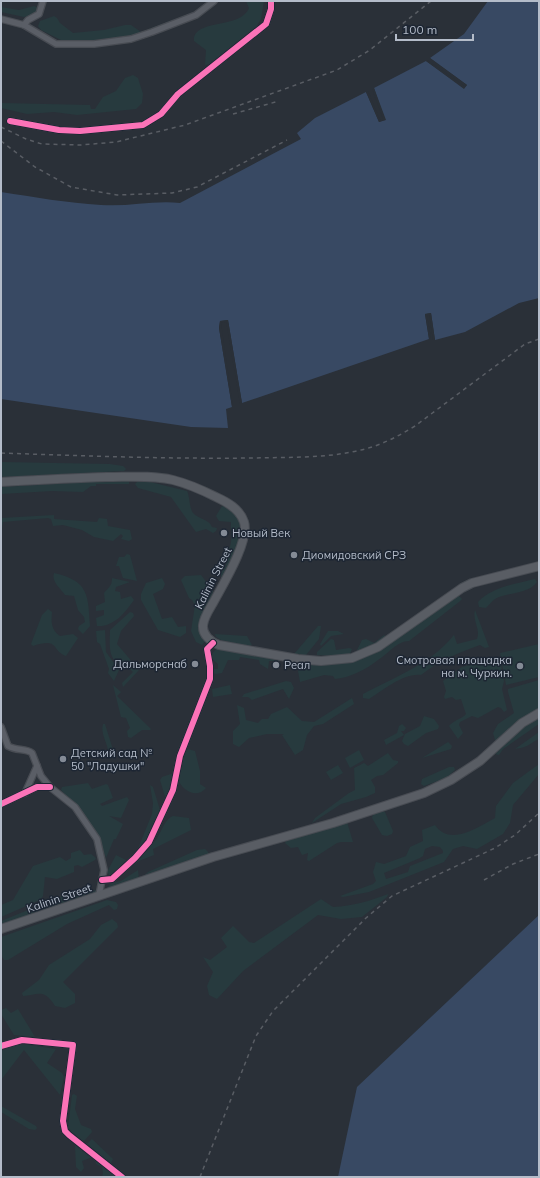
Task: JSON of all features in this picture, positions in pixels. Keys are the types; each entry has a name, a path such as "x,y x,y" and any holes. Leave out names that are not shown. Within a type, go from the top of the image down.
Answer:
{"main road":[{"name":"Kalinin Street","path":"1,482 132,476 163,478 197,487 234,507 244,523 244,536 238,554 204,620 204,632 213,643"},
{"path":"213,643 298,659 321,661 352,658 378,647 427,611 467,586 539,566"},
{"name":"Kalinin Street","path":"1,929 213,857 276,840 363,813 437,787 480,761 522,723 539,713"}],"street":[{"path":"24,25 28,20 39,14 43,1"},
{"path":"1,19 24,25 56,44 94,44 141,36 183,21 204,10 214,1"},
{"path":"10,121 59,130 80,131 134,127 148,123 161,114 178,94 266,24 271,9 271,1"},
{"path":"102,880 112,879 142,851 149,842 167,806 173,790 180,756 210,679 210,666 207,649 213,643"},
{"path":"1,727 8,746 30,752 41,776 50,787 74,807 97,839 104,870 99,895"},
{"path":"25,793 37,766"},
{"path":"1,804 43,786 50,787"},
{"path":"1,1046 22,1040 73,1045 63,1121 65,1131 82,1147 122,1177"}],"green space":[{"path":"246,1 264,1 261,19 256,27 211,64 205,65 206,50 194,41 196,34 201,29 227,22 244,15 249,8"},
{"path":"34,6 39,8 36,14 24,17 1,12 1,7 19,10"},
{"path":"199,10 141,34 95,40 63,41 41,30 38,26 40,21 54,16 60,23 73,33 104,30 125,25 131,25 141,32"},
{"path":"133,75 138,78 143,94 142,103 136,109 77,115 54,112 27,114 1,108 1,103 90,105 91,109 95,109 103,97 116,91 125,78"},
{"path":"1,462 110,464 123,466 126,469 124,471 1,477"},
{"path":"77,480 129,480 129,484 96,484 96,486 91,486 83,492 52,491 1,494 1,487 74,483"},
{"path":"138,481 146,481 187,491 193,513 211,524 212,527 217,528 216,531 213,533 206,529 196,532 171,497 138,488 135,484"},
{"path":"222,506 232,509 242,523 241,534 233,559 221,580 221,572 227,563 227,552 231,538 231,522 219,521 216,516"},
{"path":"54,515 54,519 97,522 99,518 107,519 108,526 130,530 132,539 129,541 121,539 123,536 121,534 113,541 94,537 82,530 63,525 53,526 51,519 48,518 3,522 1,535 1,518"},
{"path":"127,554 130,555 137,581 123,578 119,566 116,566 119,557 124,557"},
{"path":"54,573 74,580 84,591 87,598 90,626 83,634 78,629 79,626 85,622 84,617 78,610 74,596 65,595 56,584 53,576"},
{"path":"201,575 213,591 205,641 202,645 196,642 191,631 195,605 189,598 181,580 185,576"},
{"path":"112,578 130,582 116,587 115,591 120,592 121,599 131,596 134,600 119,618 109,624 97,626 96,618 104,615 104,610 96,611 96,606 105,602 104,593 111,585"},
{"path":"162,578 165,584 163,589 153,594 162,619 172,617 178,627 186,626 186,633 180,637 158,630 141,600 141,594 146,583"},
{"path":"535,579 537,582 529,589 495,599 486,608 479,607 478,602 497,589"},
{"path":"458,595 462,599 459,602 409,641 400,643 363,670 352,675 335,679 333,676 324,675 300,682 298,671 302,663 352,661"},
{"path":"48,609 52,612 52,626 57,634 60,636 73,634 78,638 66,656 61,654 51,644 47,643 33,646 31,644 42,615"},
{"path":"475,610 489,647 485,648 480,645 449,657 421,675 414,675 401,679 369,699 363,698 363,694 423,662 444,646 454,635 457,644 477,639 478,632 474,614"},
{"path":"130,612 133,613 134,616 121,631 117,644 139,670 123,687 122,683 133,672 127,667 116,662 113,658 110,649 110,630"},
{"path":"318,626 321,626 319,639 306,655 294,654"},
{"path":"105,630 106,652 119,670 114,681 108,673 109,669 100,644 97,642 96,631"},
{"path":"328,631 338,631 344,634 331,636 321,646 320,644"},
{"path":"215,634 247,636 252,645 249,646 221,640 216,637"},
{"path":"384,635 386,637 376,644 359,652 357,650 362,640 366,639 374,643"},
{"path":"331,639 334,640 336,650 349,648 352,649 350,654 333,656 317,655 317,652"},
{"path":"539,644 539,677 506,685 500,653"},
{"path":"216,649 291,661 292,663 285,668 284,661 269,661 268,669 260,664 259,660 240,657 239,660 228,660 222,673 216,674 213,673 213,669 218,669 218,664 212,659 211,655"},
{"path":"495,658 500,659 504,681 502,689 507,710 504,712 498,707 478,718 472,716 460,722 459,725 463,733 458,739 449,726 466,714 461,699 456,700 452,697 445,699 444,697 446,691 443,681 462,667"},
{"path":"539,680 539,709 498,740 495,740 493,733 498,724 514,713 508,689"},
{"path":"286,681 291,682 294,688 289,699 283,689 252,700 248,697 242,697 244,694"},
{"path":"113,685 121,692 117,696 151,729 150,730 142,730 131,738 128,737 127,731 130,728 126,718 121,717"},
{"path":"230,685 232,694 213,697 212,689"},
{"path":"352,698 354,704 323,724 314,726 307,735 303,750 295,755 282,735 284,734 267,734 249,738 239,747 233,744 233,731 240,724 237,705 244,708 246,720 258,723 262,719 268,719 271,714 287,707 302,721 314,722"},
{"path":"424,716 434,719 439,726 438,729 426,733 408,746 404,744 402,741 405,734 420,726"},
{"path":"539,717 539,724 503,749 499,755 495,754 523,727"},
{"path":"103,724 105,724 114,753 112,755 108,752 103,735"},
{"path":"402,724 406,728 404,731 401,731 404,735 386,745 384,740 397,733 399,726"},
{"path":"539,732 539,739 526,746 515,749"},
{"path":"448,742 452,746 451,749 422,758"},
{"path":"188,749 195,751 200,771 200,784 206,788 198,793 186,790 178,779 183,755"},
{"path":"359,750 364,760 350,768 345,758"},
{"path":"388,753 393,760 398,761 398,763 383,775 377,776 371,780 375,787 375,793 341,804 312,823 315,818 355,790 354,768 364,763 368,766"},
{"path":"539,764 539,774 513,805 510,823 503,834 477,849 463,846 453,849 444,862 369,892 343,897 340,896 373,884 376,881 373,872 376,862 384,864 406,856 410,847 423,841 422,830 435,825 441,831 456,835 472,830 495,818 496,806 513,783","holes":["432,846 440,847 443,853 410,866 408,872 386,879 384,873 420,858 423,856 425,849"]},
{"path":"338,765 343,773 331,780 326,772"},
{"path":"449,767 454,767 455,770 446,778 424,786 421,784 422,779"},
{"path":"174,773 171,790 166,800 160,780 162,777"},
{"path":"88,783 92,789 106,784 108,785 113,798 100,804 102,806 127,797 129,800 121,818 109,816 123,824 116,839 114,839 106,858 99,838 87,818 61,790 62,787"},
{"path":"150,785 153,787 160,810 144,845 140,848 139,846 152,814 153,803"},
{"path":"382,811 385,812 393,831 392,834 387,836 382,835 372,818 373,814"},
{"path":"173,816 189,818 191,830 153,849 154,855 139,861 120,874 156,840 166,822"},
{"path":"347,822 353,842 337,843 309,861 307,860 308,853 302,855 298,847 291,848 285,843 286,841"},
{"path":"205,849 209,855 143,877 148,872 197,850"},
{"path":"80,850 84,855 91,854 96,858 95,860 82,867 78,865 74,866 74,872 57,879 45,877 43,896 40,900 1,917 1,905 13,900 33,866 60,857 66,861 71,858 71,853"},
{"path":"116,855 127,862 112,875 109,875 107,872"},
{"path":"138,870 139,879 106,890 111,883 121,881"},
{"path":"77,890 82,895 96,890 97,894 1,927 1,921 38,906 47,907 61,902 60,897"},
{"path":"388,894 387,897 362,917 341,919 318,915 243,971 217,999 209,995 207,986 213,972 203,957 210,960 227,947 221,938 233,926 249,942 254,943 321,899 333,907 348,906"},
{"path":"107,900 116,902 118,905 117,909 114,910 109,905 67,924 8,960 4,960 1,955 1,937"},
{"path":"112,919 117,923 118,927 63,982 75,994 75,1003 65,1008 55,1006 51,1000 44,995 37,994 23,996 22,993 39,980 49,965 90,939 101,925"},
{"path":"6,1008 11,1013 18,1009 35,1037 14,1035 1,1014 1,1010"},
{"path":"23,1044 56,1049 47,1063 62,1073 64,1077 60,1095 24,1050 1,1080 1,1051 13,1045"},
{"path":"74,1094 77,1096 75,1109 81,1125 91,1129 92,1132 84,1141 75,1136 68,1127 72,1095"},
{"path":"1,1106 37,1128 35,1130 29,1129 1,1112"},
{"path":"92,1139 113,1159 110,1165 85,1146"},
{"path":"77,1145 93,1157 82,1161 84,1168 81,1172 76,1167 75,1146"},
{"path":"95,1160 119,1177 102,1177 102,1167 96,1164"}],"water":[{"path":"488,1 539,1 539,298 519,303 465,332 435,340 431,313 425,314 429,339 242,403 228,320 220,321 219,328 232,407 226,409 228,428 191,427 1,399 1,192 101,205 160,202 180,203 301,139 297,133 315,118 366,92 379,122 385,120 374,88 426,61 464,88 467,85 430,58 464,34"},
{"path":"539,915 539,1177 338,1177 357,1087"}],"pier":[{"path":"430,58 467,85 464,89 426,61 427,60 464,86 428,59"},
{"path":"374,88 386,120 379,122 366,92 368,91 380,120 383,119 372,89"},
{"path":"431,313 435,340 433,340 429,315 427,315 431,338 429,339 425,314"},
{"path":"228,320 242,403 240,404 226,322 221,323 232,407 219,328 220,321"}],"railway":[{"path":"1,127 26,139 42,144 81,145 116,142 185,125 337,70 370,50 431,1"},
{"path":"233,114 279,101"},
{"path":"1,141 35,167 71,187 117,195 172,193 197,187 287,140"},
{"path":"1,453 158,458 252,458 329,455 360,450 385,442 415,426 525,344 539,339"},
{"path":"200,1177 256,1036 273,1011 366,918 392,896 495,848 515,835 539,813"},
{"path":"484,880 513,864 539,854"}],"cycle path":[{"path":"10,121 59,130 80,131 143,125 161,114 178,94 266,24 271,9 271,1"},
{"path":"102,880 112,879 135,858 149,842 173,790 180,756 210,679 210,666 207,649 213,643"},
{"path":"1,804 37,787 50,787"},
{"path":"1,1046 22,1040 73,1045 63,1121 65,1131 122,1177"}],"place":[{"name":"Новый Век","path":"224,533"},
{"name":"Диомидовский СРЗ","path":"294,555"},
{"name":"Дальморснаб","path":"195,664"},
{"name":"Реал","path":"276,665"},
{"name":"Смотровая площадка на м. Чуркин.","path":"520,666"},
{"name":"Детский сад № 50 \"Ладушки\"","path":"63,759"}]}
